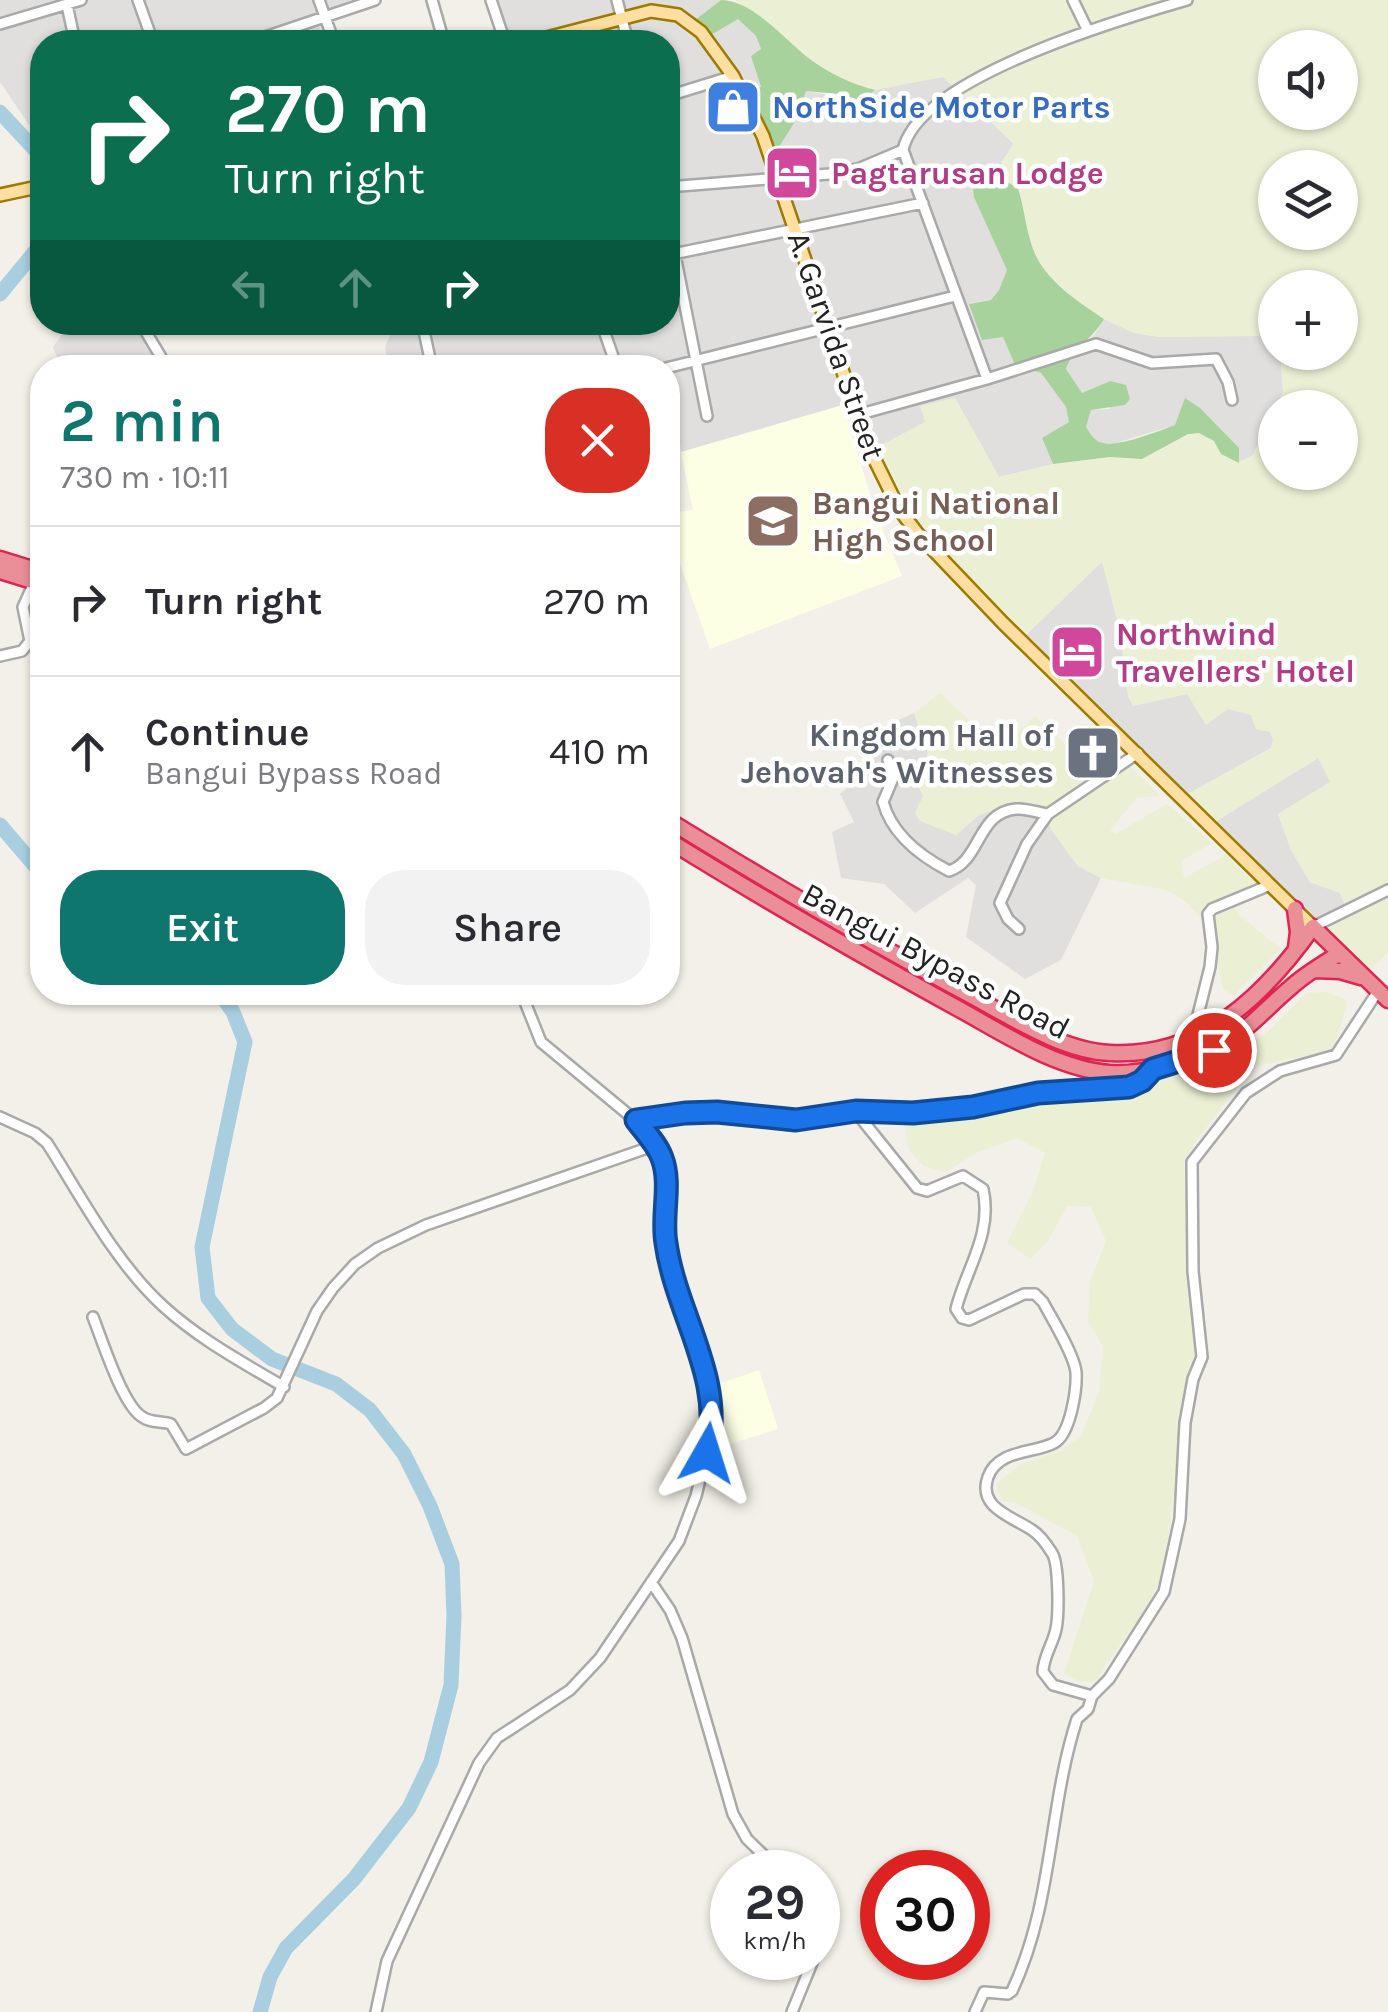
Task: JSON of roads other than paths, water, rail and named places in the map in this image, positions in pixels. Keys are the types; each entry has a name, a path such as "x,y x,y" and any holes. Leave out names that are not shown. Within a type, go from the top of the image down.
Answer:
{"highway":[{"path":"6,567 30,574"},
{"name":"Bangui Bypass Road","path":"680,827 845,929 996,1009 1090,1050 1130,1053 1187,1040 1225,1022 1278,974 1313,928"},
{"name":"Bangui Bypass Road","path":"680,847 839,944 1055,1058 1108,1073 1153,1069 1214,1050 1340,953"},
{"path":"1295,909 1296,952"},
{"path":"1313,928 1383,996"},
{"path":"1313,970 1340,971 1366,978"},
{"path":"1254,996 1266,1010"}],"main road":[{"name":"A. Garvida Street","path":"576,30 660,10 686,19 708,40 755,117 857,415 876,466 900,509 918,534 1016,636 1313,928"},
{"path":"4,195 30,189"}],"street":[{"path":"0,24 82,0"},
{"path":"138,0 149,30"},
{"path":"319,0 330,30"},
{"path":"286,30 375,0"},
{"path":"432,0 441,30"},
{"path":"491,0 500,30"},
{"path":"617,0 625,30"},
{"path":"1073,0 1088,31"},
{"path":"680,185 801,177 858,168 902,150 909,134 932,107 956,89 1088,31 1186,0"},
{"path":"68,5 73,30"},
{"path":"680,92 733,76"},
{"path":"902,150 987,380"},
{"path":"680,253 923,203"},
{"path":"680,291 707,416"},
{"path":"680,364 955,296"},
{"path":"857,415 987,380 1096,344 1152,363 1216,359 1232,400"},
{"path":"0,656 22,651 30,642 23,608 30,595"},
{"path":"1018,929 1000,903 1027,844 1048,814 1138,753"},
{"path":"888,760 894,776 883,802 891,822 918,853 949,871 959,867 986,824 999,814 1016,808 1048,814"},
{"path":"1196,1023 1210,967 1208,914 1270,885"},
{"path":"1313,928 1388,890"},
{"path":"975,2012 984,1992 1008,1994 1014,1988 1042,1903 1076,1722 1088,1710 1092,1696 1109,1678 1164,1592 1180,1519 1185,1423 1193,1379 1202,1357 1193,1270 1192,1162 1246,1094 1280,1071 1336,1055 1383,996"},
{"path":"376,2012 387,1961 486,1750 587,1674 675,1549 704,1468 714,1417 704,1370 670,1265 665,1238 666,1173 656,1145 636,1120 541,1042 526,1005"},
{"path":"636,1120 717,1112 796,1120 856,1111 913,1113 973,1107 1038,1093 1115,1089 1137,1084 1153,1069"},
{"path":"856,1111 917,1188 927,1191 963,1176 983,1190 985,1220 977,1257 956,1309 962,1318 969,1320 1024,1294 1035,1294 1044,1302 1076,1370 1073,1410 1062,1435 1054,1443 1017,1452 995,1466 986,1490 990,1502 1008,1518 1035,1532 1056,1558 1058,1620 1043,1672 1053,1685 1092,1696"},
{"path":"0,1117 47,1143 126,1264 162,1306 226,1352 285,1384"},
{"path":"93,1317 136,1412 146,1420 171,1424 186,1449 264,1408 285,1384 318,1311 333,1288 355,1264 378,1248 426,1225 656,1145"},
{"path":"651,1582 670,1610 682,1638 739,1828 760,1850"},
{"path":"792,2012 805,1980"}],"waterway":[{"path":"0,112 30,144"},
{"path":"0,294 30,258"},
{"path":"0,825 30,860"},
{"path":"228,1005 245,1042 202,1247 208,1298 232,1329 272,1359 336,1384 370,1410 404,1454 430,1506 452,1564 454,1616 451,1685 431,1762 409,1808 354,1879 286,1948 270,1977 260,2012"}],"place":[{"name":"NorthSide Motor Parts","path":"733,107"},
{"name":"Pagtarusan Lodge","path":"792,173"},
{"name":"Bangui National High School","path":"773,521"},
{"name":"Northwind Travellers' Hotel","path":"1077,652"},
{"name":"Kingdom Hall of Jehovah's Witnesses","path":"1093,753"}]}
